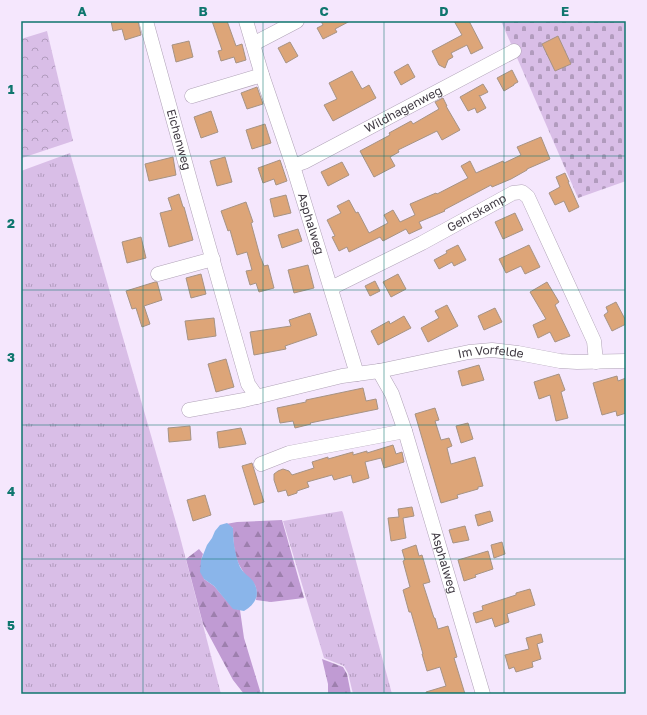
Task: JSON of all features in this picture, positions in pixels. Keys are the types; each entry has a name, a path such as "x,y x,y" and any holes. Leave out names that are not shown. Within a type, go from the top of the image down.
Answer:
{"street":[{"name":"Eichenweg","path":"146,21 248,384 257,397"},
{"name":"Asphalweg","path":"246,21 358,374"},
{"path":"253,44 297,21"},
{"name":"Wildhagenweg","path":"293,166 304,162 514,50"},
{"path":"192,96 262,75"},
{"name":"Gehrskamp","path":"331,288 422,243 513,193 522,192 528,197 594,341 596,362"},
{"path":"158,274 213,259"},
{"name":"Im Vorfelde","path":"358,374 469,352 492,350 560,361 626,361"},
{"name":"Asphalweg","path":"379,371 392,394 405,431 482,694"},
{"path":"189,410 257,397 358,374"},
{"path":"261,464 290,453 405,431"}],"green space":[{"path":"501,21 626,21 626,181 578,198"},
{"path":"47,31 73,141 22,158 21,39"},
{"path":"70,153 179,533 221,694 21,694 21,171"},
{"path":"342,511 392,694 353,694 348,673 344,666 324,658 283,521"},
{"path":"282,520 304,598 271,602 256,600 257,593 255,585 244,573 235,554 233,528 226,524 237,522"},
{"path":"199,549 203,554 201,560 204,579 214,586 233,608 240,610 244,638 261,694 244,694 233,680 203,624 186,559"},
{"path":"322,659 343,667 347,674 351,694 328,694 328,684"}],"water":[{"path":"227,523 233,528 233,538 240,567 253,581 257,590 254,602 244,611 233,609 214,586 204,579 200,572 201,560 207,545 220,525"}],"building":[{"path":"111,21 138,21 141,35 125,40 122,29 113,31"},
{"path":"212,21 227,21 236,46 242,44 246,60 236,63 234,57 221,61 218,51 222,50"},
{"path":"321,21 350,21 335,29 337,32 323,39 317,28 323,25"},
{"path":"454,21 469,21 483,48 471,54 467,45 451,53 453,57 448,60 445,68 439,65 432,51 462,35"},
{"path":"558,36 571,64 555,71 542,44"},
{"path":"189,41 193,57 176,62 172,45"},
{"path":"290,42 298,56 286,63 278,48"},
{"path":"408,64 415,77 401,85 394,72"},
{"path":"512,70 518,82 504,91 497,78"},
{"path":"352,71 362,89 369,85 376,98 333,121 324,105 337,99 329,83"},
{"path":"483,84 488,92 480,96 479,95 486,108 477,113 475,108 468,111 460,97"},
{"path":"257,87 263,104 247,109 241,93"},
{"path":"443,98 460,130 442,140 437,131 398,150 399,152 390,157 395,166 374,177 360,151 390,135 389,133 411,121 413,124 439,109 435,102"},
{"path":"211,111 218,132 201,138 194,117"},
{"path":"265,124 271,143 252,149 246,130"},
{"path":"541,137 550,159 527,169 511,179 492,187 491,185 444,210 445,211 419,222 422,228 409,234 406,229 383,241 380,237 349,252 347,247 339,251 332,237 335,236 327,220 341,213 337,206 349,200 356,213 358,212 369,233 388,223 384,215 393,210 400,222 415,215 410,204 436,193 437,194 468,178 461,166 470,161 476,173 503,161 504,163 521,155 517,147"},
{"path":"173,157 176,175 149,181 145,164"},
{"path":"225,157 232,182 217,186 210,161"},
{"path":"280,160 287,181 276,185 274,179 263,183 258,168"},
{"path":"342,162 349,175 328,186 321,172"},
{"path":"565,173 579,207 569,212 564,201 555,205 549,193 560,187 556,177"},
{"path":"179,194 193,240 169,247 160,213 172,210 168,198"},
{"path":"286,195 291,213 274,217 270,199"},
{"path":"246,202 253,222 251,223 260,256 264,266 268,265 274,288 259,292 256,283 250,285 246,271 252,270 247,252 237,255 230,230 228,231 221,211"},
{"path":"515,213 523,230 503,239 495,222"},
{"path":"298,229 302,241 282,248 278,235"},
{"path":"141,237 146,258 127,263 122,242"},
{"path":"458,245 466,260 454,266 452,262 439,269 434,260 447,253 446,251"},
{"path":"529,245 540,267 525,274 521,266 506,273 499,259"},
{"path":"308,265 314,288 294,293 288,270"},
{"path":"201,274 206,294 191,298 186,278"},
{"path":"398,274 406,289 391,297 383,282"},
{"path":"375,281 380,291 370,296 365,286"},
{"path":"157,282 162,300 144,306 150,324 142,327 136,308 132,309 126,291"},
{"path":"547,282 559,302 555,305 570,336 555,342 550,332 538,338 533,325 546,319 530,292"},
{"path":"616,302 626,321 626,324 612,331 604,315 608,312 606,307"},
{"path":"447,305 458,326 428,342 421,328 439,318 435,311"},
{"path":"495,308 502,322 484,330 478,316"},
{"path":"310,313 317,335 285,346 286,349 254,355 250,332 291,326 289,320"},
{"path":"404,316 411,328 378,345 371,331 389,321 390,324"},
{"path":"214,318 216,336 188,340 185,321"},
{"path":"226,359 234,387 216,392 208,364"},
{"path":"479,365 484,380 462,386 458,371"},
{"path":"559,374 565,390 561,392 568,418 556,421 550,395 539,399 534,382"},
{"path":"617,376 618,381 626,378 626,413 617,416 616,411 602,415 593,383"},
{"path":"363,388 366,401 376,399 378,409 310,423 311,424 295,428 293,421 280,423 277,408 306,402 306,400"},
{"path":"435,408 439,420 435,421 441,440 449,438 452,446 447,448 451,464 475,457 483,486 457,495 458,498 441,503 415,414"},
{"path":"468,423 473,439 461,443 456,426"},
{"path":"190,426 191,440 169,442 168,428"},
{"path":"241,428 246,444 219,448 217,432"},
{"path":"393,445 396,454 402,452 404,462 384,468 381,458 365,462 369,478 353,483 351,475 334,480 332,475 307,482 309,487 288,496 286,490 278,492 274,480 274,474 278,471 283,469 289,471 292,475 314,468 312,462 328,457 328,459 353,452 353,455 367,451 367,453"},
{"path":"252,463 264,502 254,505 242,466"},
{"path":"205,495 211,515 193,521 187,500"},
{"path":"412,507 414,516 403,518 406,538 391,541 388,518 399,517 398,509"},
{"path":"490,511 493,521 478,526 475,515"},
{"path":"465,526 469,540 453,543 449,530"},
{"path":"502,542 505,554 494,558 491,545"},
{"path":"416,545 419,556 422,555 430,582 423,584 434,618 438,629 448,626 457,657 454,658 465,694 426,694 426,692 446,686 440,667 427,671 411,612 409,612 403,590 410,587 403,561 405,560 402,550"},
{"path":"488,551 493,569 475,575 476,577 464,581 458,560"},
{"path":"530,589 535,605 507,614 509,622 495,627 492,618 476,623 473,613 483,610 482,606"},
{"path":"541,634 543,642 537,644 541,659 532,662 533,667 516,672 514,667 509,669 505,655 529,649 526,638"}]}
